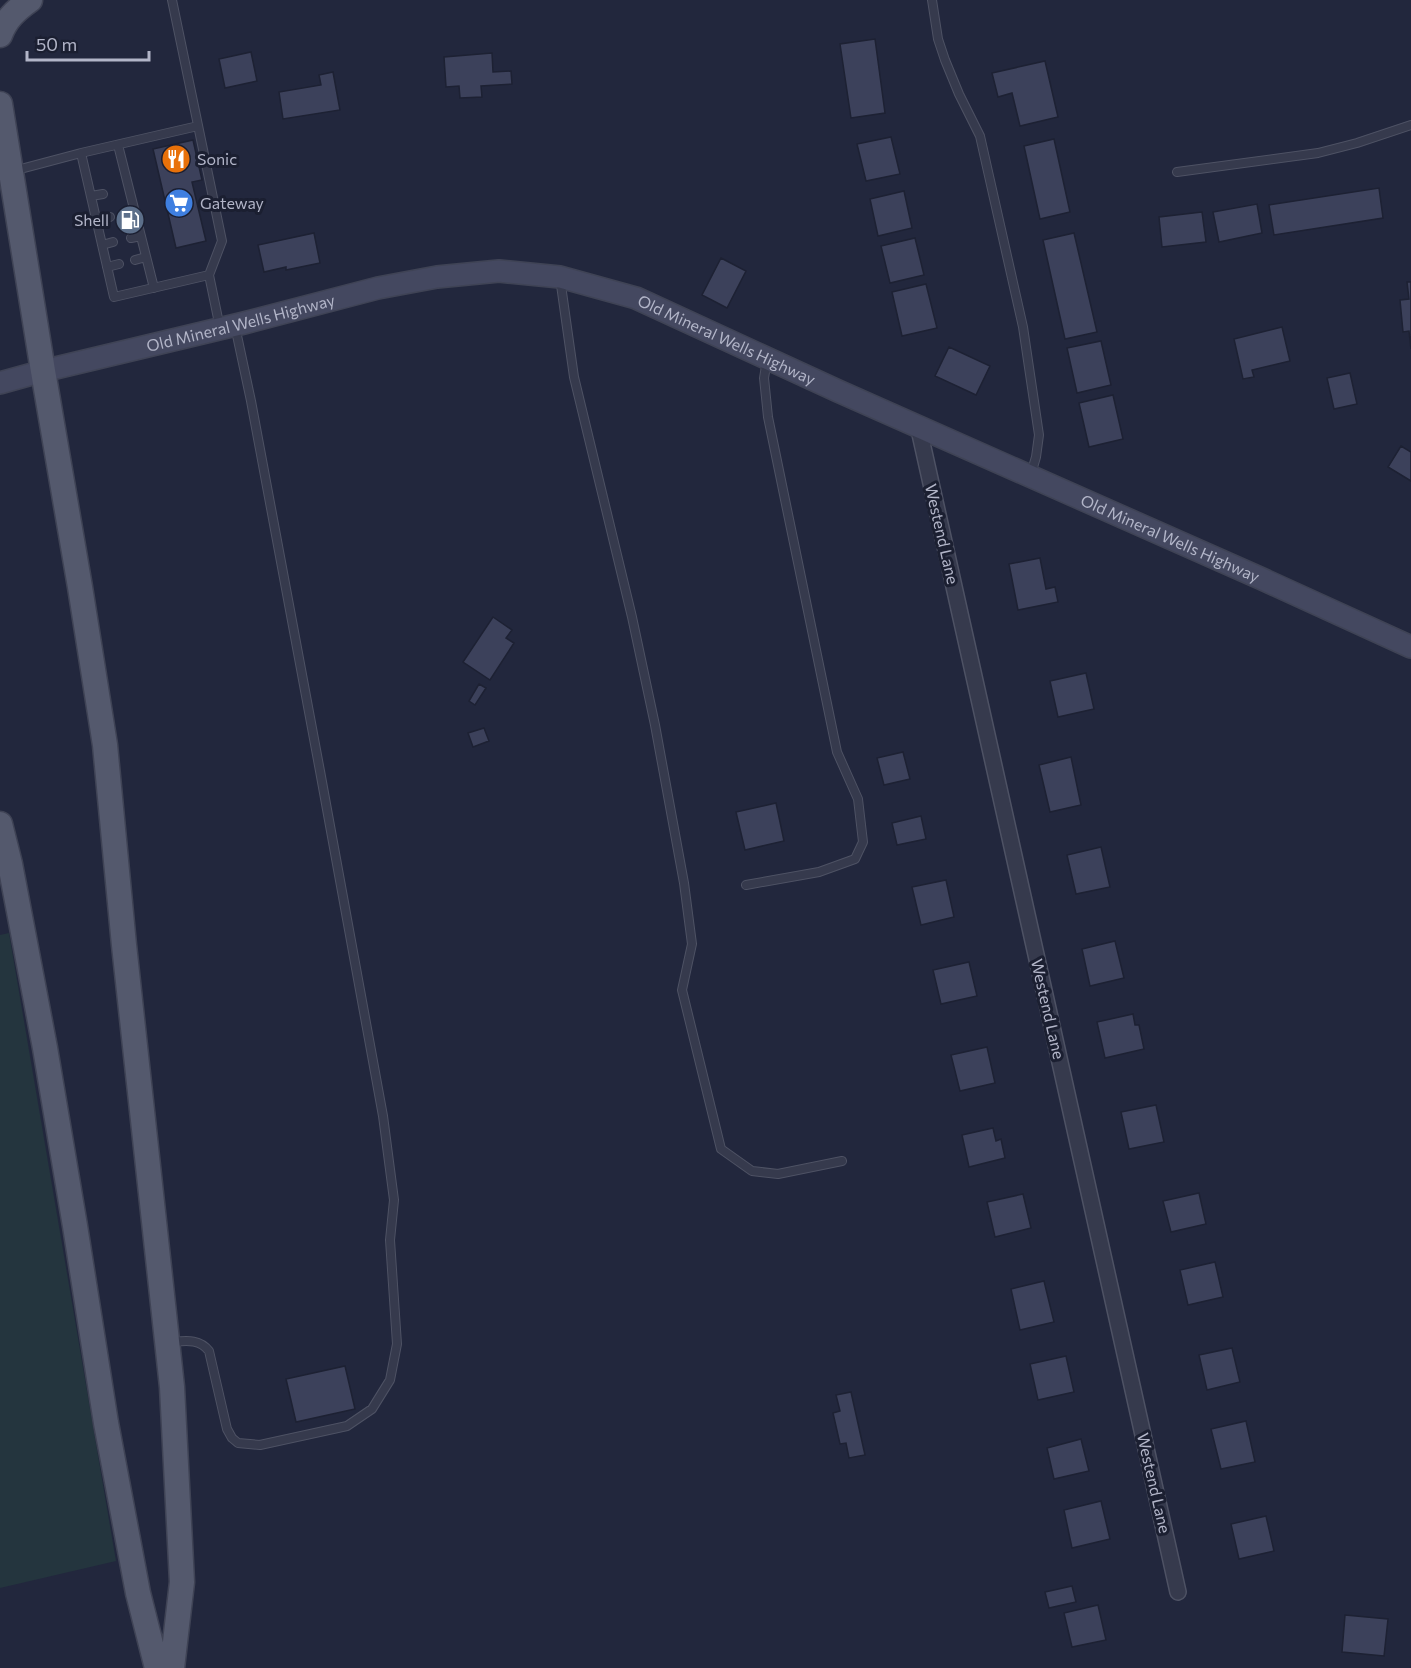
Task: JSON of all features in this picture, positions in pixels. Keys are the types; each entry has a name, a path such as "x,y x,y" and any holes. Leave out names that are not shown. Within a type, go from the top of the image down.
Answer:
{"main road":[{"path":"0,35 5,23 30,0"},
{"path":"0,104 105,745 124,945 172,1387 182,1582 172,1668"},
{"path":"0,824 10,864 45,1048 106,1423 138,1593 158,1668"}],"street":[{"name":"Old Mineral Wells Highway","path":"0,383 378,288 437,277 499,271 560,277 636,298 838,391 1411,647"},
{"name":"Westend Lane","path":"918,425 1178,1592"}],"lane":[{"path":"167,1342 195,1341 204,1344 209,1351 227,1429 238,1443 260,1445 347,1426 372,1409 390,1380 398,1344 390,1240 394,1200 382,1116 251,401 208,275 222,241 172,0"},
{"path":"932,0 938,39 945,60 980,136 1023,327 1039,435 1036,457 1030,475"},
{"path":"1177,171 1318,153 1411,125"},
{"path":"10,171 198,126"},
{"path":"118,145 130,212 141,236 154,288"},
{"path":"81,153 114,297 208,275"},
{"path":"91,196 103,194"},
{"path":"97,221 110,217"},
{"path":"131,238 141,236"},
{"path":"102,244 114,242"},
{"path":"135,260 146,257"},
{"path":"107,267 119,264"},
{"path":"560,277 574,377 632,617 657,736 682,872 692,944 682,990 721,1149 752,1171 778,1174 842,1161"},
{"path":"746,885 819,872 855,859 863,842 858,799 837,752 770,428 764,378 768,358"}],"shaded area":[{"path":"9,933 116,1561 0,1588 0,935"}],"building":[{"path":"875,39 885,113 851,118 840,44"},
{"path":"251,52 257,81 225,88 219,59"},
{"path":"492,53 493,72 511,71 512,84 481,86 482,97 460,98 459,86 446,87 444,57"},
{"path":"1045,61 1058,117 1020,126 1012,93 998,97 992,73"},
{"path":"333,72 340,110 283,119 279,92 321,85 319,75"},
{"path":"891,137 900,174 866,181 857,144"},
{"path":"1054,139 1070,212 1040,219 1024,146"},
{"path":"193,140 202,180 192,182 206,241 176,248 153,149"},
{"path":"1379,188 1383,218 1274,235 1269,205"},
{"path":"904,191 912,228 878,236 870,199"},
{"path":"1257,204 1262,233 1219,242 1213,212"},
{"path":"1202,212 1206,242 1162,247 1159,217"},
{"path":"314,233 320,263 264,272 258,245"},
{"path":"1074,233 1097,332 1065,339 1043,240"},
{"path":"915,238 924,275 890,283 881,246"},
{"path":"721,258 746,271 727,308 702,295"},
{"path":"1407,282 1411,282 1411,349 1409,331 1403,332 1400,300 1409,299"},
{"path":"926,284 937,328 902,336 892,292"},
{"path":"1282,327 1290,361 1252,370 1254,377 1243,379 1234,339"},
{"path":"1101,341 1111,385 1077,393 1067,348"},
{"path":"949,347 990,366 976,395 935,376"},
{"path":"1350,373 1357,404 1334,409 1327,378"},
{"path":"1113,395 1123,439 1089,447 1079,403"},
{"path":"1401,446 1411,452 1411,481 1388,467"},
{"path":"1040,558 1046,589 1055,587 1058,602 1018,610 1009,564"},
{"path":"493,617 512,630 506,638 514,643 490,680 463,662"},
{"path":"1086,673 1094,709 1058,717 1050,681"},
{"path":"479,684 486,688 475,705 469,701"},
{"path":"484,728 489,741 473,747 468,733"},
{"path":"903,752 910,779 884,785 877,758"},
{"path":"1071,757 1081,805 1050,812 1039,765"},
{"path":"776,803 784,841 745,850 736,812"},
{"path":"921,816 926,839 897,845 892,823"},
{"path":"1101,847 1110,887 1076,894 1067,855"},
{"path":"946,880 954,917 921,925 912,887"},
{"path":"1115,941 1124,978 1090,986 1082,949"},
{"path":"969,962 977,996 941,1004 933,970"},
{"path":"1133,1014 1135,1025 1139,1025 1144,1049 1105,1058 1097,1022"},
{"path":"987,1047 995,1083 960,1091 951,1055"},
{"path":"1156,1105 1164,1142 1129,1149 1121,1112"},
{"path":"993,1128 996,1141 1001,1139 1005,1158 969,1167 962,1135"},
{"path":"1199,1193 1206,1224 1171,1232 1163,1201"},
{"path":"1023,1194 1031,1228 995,1237 987,1202"},
{"path":"1215,1262 1223,1297 1188,1305 1180,1270"},
{"path":"1044,1281 1054,1322 1020,1330 1011,1289"},
{"path":"1232,1348 1240,1382 1207,1390 1199,1355"},
{"path":"1066,1356 1074,1392 1038,1400 1030,1364"},
{"path":"345,1366 355,1409 296,1422 286,1379"},
{"path":"851,1392 865,1455 849,1458 846,1443 840,1444 833,1413 840,1411 836,1395"},
{"path":"1246,1421 1255,1462 1221,1469 1211,1429"},
{"path":"1081,1439 1089,1471 1054,1479 1047,1448"},
{"path":"1101,1501 1110,1539 1072,1548 1064,1510"},
{"path":"1266,1516 1274,1551 1239,1559 1231,1524"},
{"path":"1072,1586 1076,1602 1049,1608 1045,1592"},
{"path":"1098,1605 1106,1640 1072,1647 1064,1613"},
{"path":"1345,1615 1388,1619 1384,1656 1342,1652"}],"place":[{"name":"Sonic","path":"176,159"},
{"name":"Gateway","path":"179,203"},
{"name":"Shell","path":"130,220"}]}
